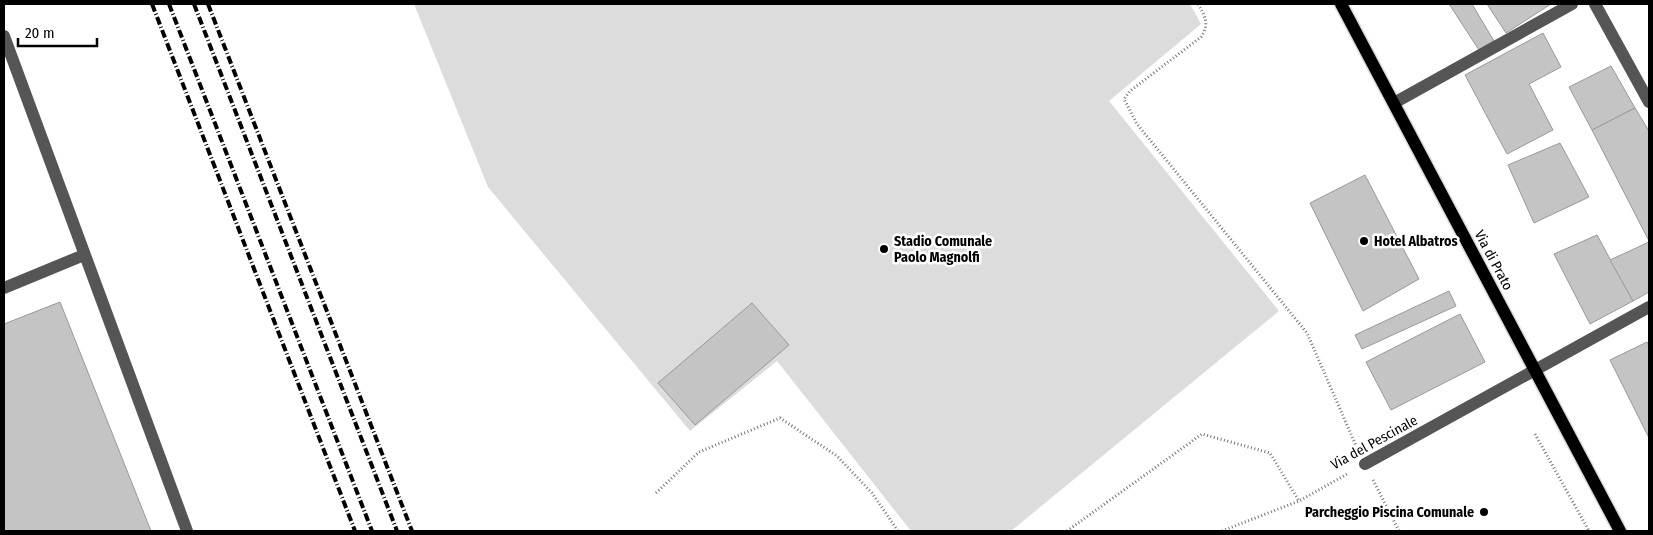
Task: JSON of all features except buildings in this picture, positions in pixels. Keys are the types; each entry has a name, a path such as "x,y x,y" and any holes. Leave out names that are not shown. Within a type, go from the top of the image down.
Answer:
{"main road":[{"name":"Via di Prato","path":"1342,4 1620,531"}],"street":[{"path":"1394,103 1572,4"},
{"path":"1595,4 1649,102"},
{"path":"4,36 187,531"},
{"path":"4,288 84,255"},
{"name":"Via del Pescinale","path":"1365,464 1649,307"}],"path":[{"path":"1198,4 1206,19 1205,30 1201,37 1130,91 1124,99 1125,105 1137,124 1307,333 1365,464 1399,531"},
{"path":"656,493 699,452 780,418 837,456 872,493 898,531"},
{"path":"1067,531 1202,434 1270,453 1299,501"},
{"path":"1535,434 1590,531"},
{"name":"Via del Pescinale","path":"1222,531 1299,501 1365,464"}],"shaded area":[{"name":"Stadio Comunale Paolo Magnolfi","path":"414,4 1190,4 1201,24 1109,101 1279,311 1011,531 911,531 777,361 690,431 488,187"}],"railway":[{"path":"152,4 355,531"},
{"path":"169,4 372,531"},
{"path":"194,4 397,531"},
{"path":"208,4 412,531"}],"place":[{"name":"Hotel Albatros","path":"1364,241"},
{"name":"Stadio Comunale Paolo Magnolfi","path":"884,249"},
{"name":"Parcheggio Piscina Comunale","path":"1484,512"}]}
